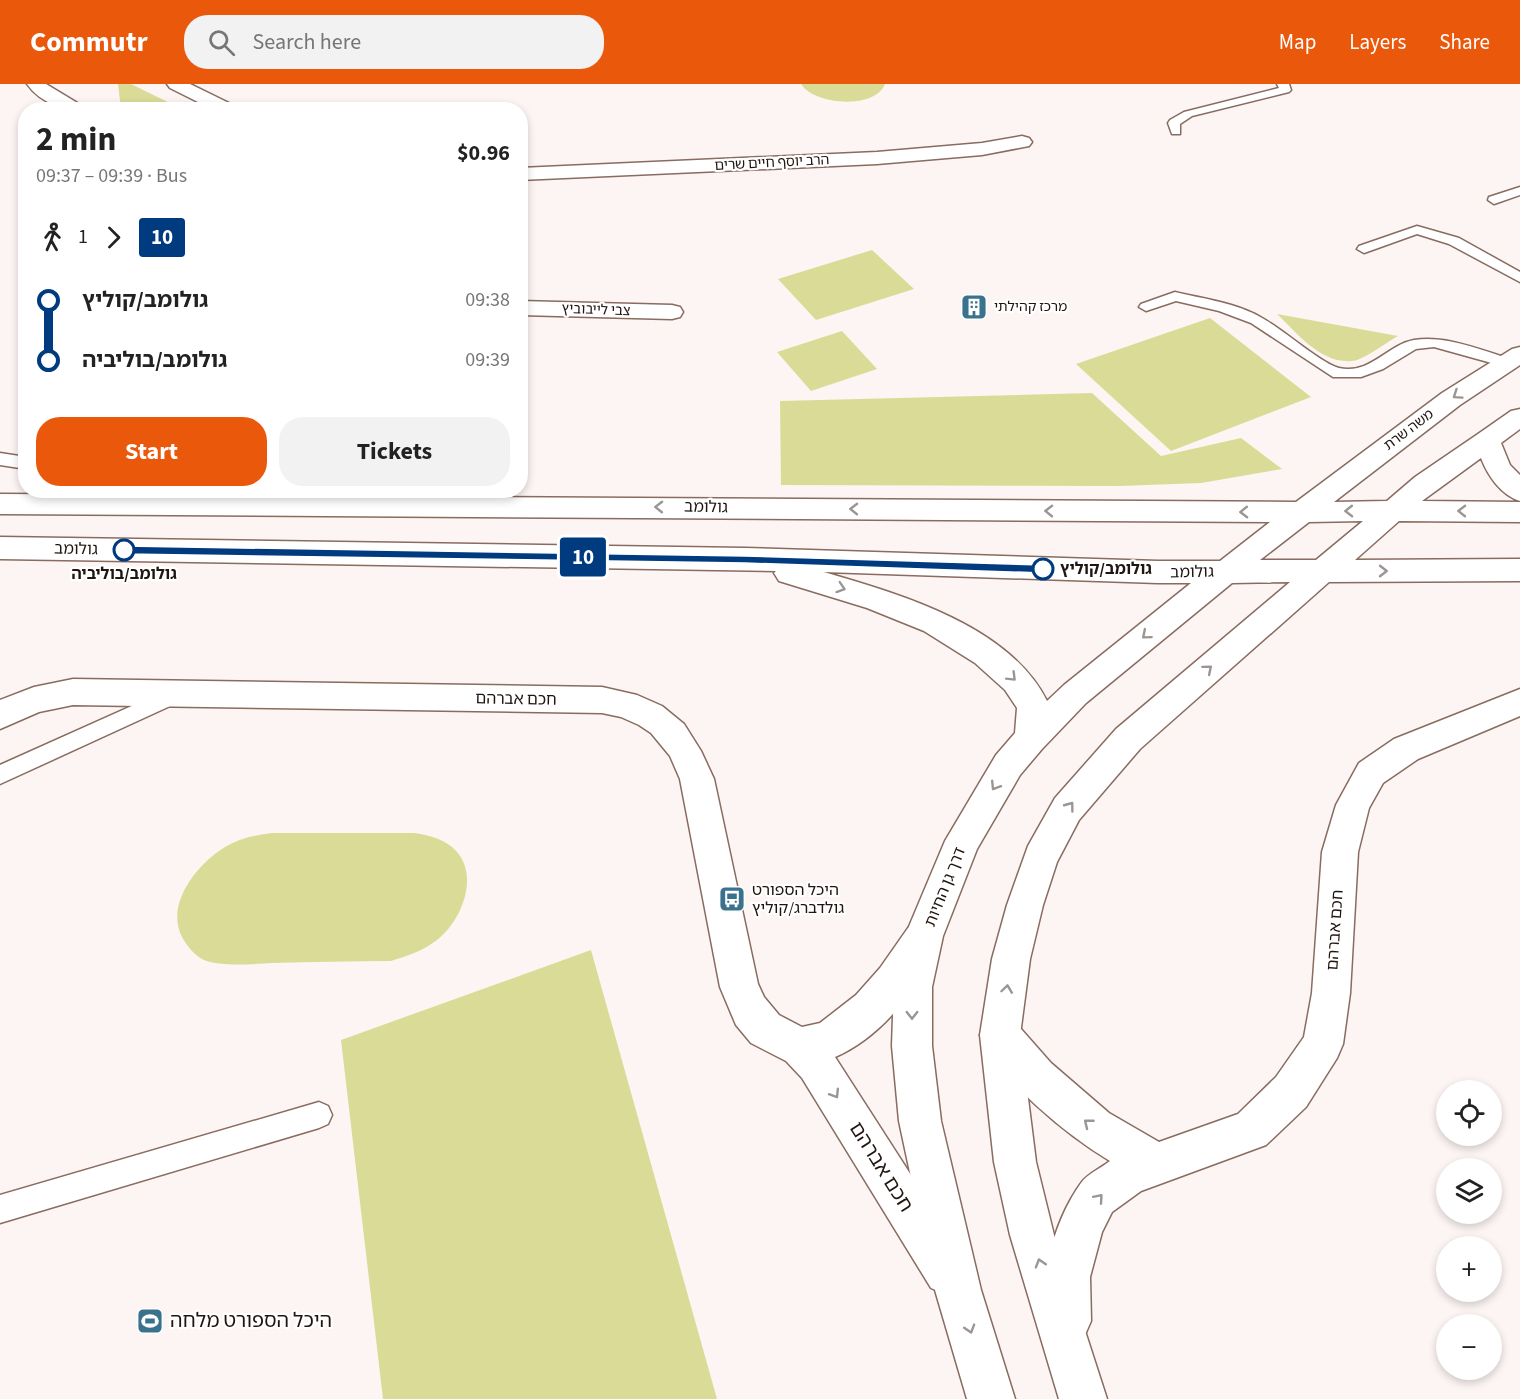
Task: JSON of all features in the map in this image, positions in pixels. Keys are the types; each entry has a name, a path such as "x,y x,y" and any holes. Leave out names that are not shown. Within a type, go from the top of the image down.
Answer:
{"main road":[{"path":"36,84 43,91 64,102"},
{"path":"176,84 213,102"},
{"name":"הרב יוסף חיים שרים","path":"528,174 878,158 982,149 1022,142"},
{"name":"צבי לייבוביץ","path":"528,308 672,312"},
{"name":"משה שרת","path":"1302,512 1451,399 1513,358"},
{"path":"1083,1399 1032,1235 1016,1162 1000,1035 1011,959 1025,905 1041,858 1067,809 1128,739 1190,683 1325,572 1395,510 1486,440 1520,417"},
{"path":"1486,440 1499,470 1520,491"},
{"name":"גולומב","path":"0,504 383,504 1520,512"},
{"name":"דרך גן החיות","path":"991,1399 958,1290 920,1121 912,1046 913,987 924,936 963,842 991,791 1008,765 1030,739 1075,694 1224,572 1302,512"},
{"name":"גולומב","path":"0,549 745,559 1158,573 1520,570"},
{"path":"745,559 903,609 970,643 994,659 1022,687 1033,704 1035,721 1030,739"},
{"name":"חכם אברהם","path":"0,715 34,700 74,692 602,700 631,705 656,717 687,753 697,779 739,987 750,1011 765,1029 800,1047 816,1064 958,1290"},
{"name":"חכם אברהם","path":"1068,1355 1067,1277 1082,1225 1096,1197 1128,1174 1251,1130 1291,1092 1323,1044 1331,993 1340,852 1353,806 1371,772 1406,749 1520,702"},
{"path":"800,1047 833,1038 853,1023 904,969 924,936"},
{"path":"1000,1035 1037,1077 1094,1128 1156,1164"}],"lane":[{"path":"1176,131 1174,123 1188,114 1285,90 1283,84"},
{"path":"1494,200 1520,191"},
{"path":"1364,249 1417,230 1454,241 1520,278"},
{"path":"1146,307 1175,296 1224,308 1256,320 1333,372 1356,374 1378,366 1412,345 1434,342 1513,358"},
{"path":"0,459 18,462"},
{"path":"330,498 383,504"},
{"path":"0,775 178,693"},
{"path":"0,1209 319,1115"}],"green space":[{"path":"118,84 131,84 168,102 120,102"},
{"path":"801,84 885,84 879,92 869,98 844,102 818,97"},
{"path":"872,250 914,289 816,320 778,279"},
{"path":"1277,314 1398,336 1362,358 1341,361 1330,358 1310,346"},
{"path":"1210,318 1311,397 1171,451 1076,364"},
{"path":"842,331 877,369 811,391 777,352"},
{"path":"1092,393 1161,456 1241,438 1282,469 1201,483 1120,486 781,485 780,401"},
{"path":"272,833 414,833 439,839 452,847 461,857 466,869 467,882 461,909 446,932 432,944 391,961 220,964 204,960 186,944 178,924 178,911 187,886 204,864 225,847 248,837"},
{"path":"591,950 717,1399 383,1399 341,1040"}],"bus line":[{"name":"10","path":"124,550 745,559 1043,569"}],"place":[{"name":"מרכז קהילתי","path":"974,307"},
{"name":"גולומב/בוליביה","path":"124,550"},
{"name":"גולומב/קוליץ","path":"1043,569"},
{"name":"היכל הספורט גולדברג/קוליץ","path":"732,899"},
{"name":"היכל הספורט מלחה","path":"150,1321"}]}
